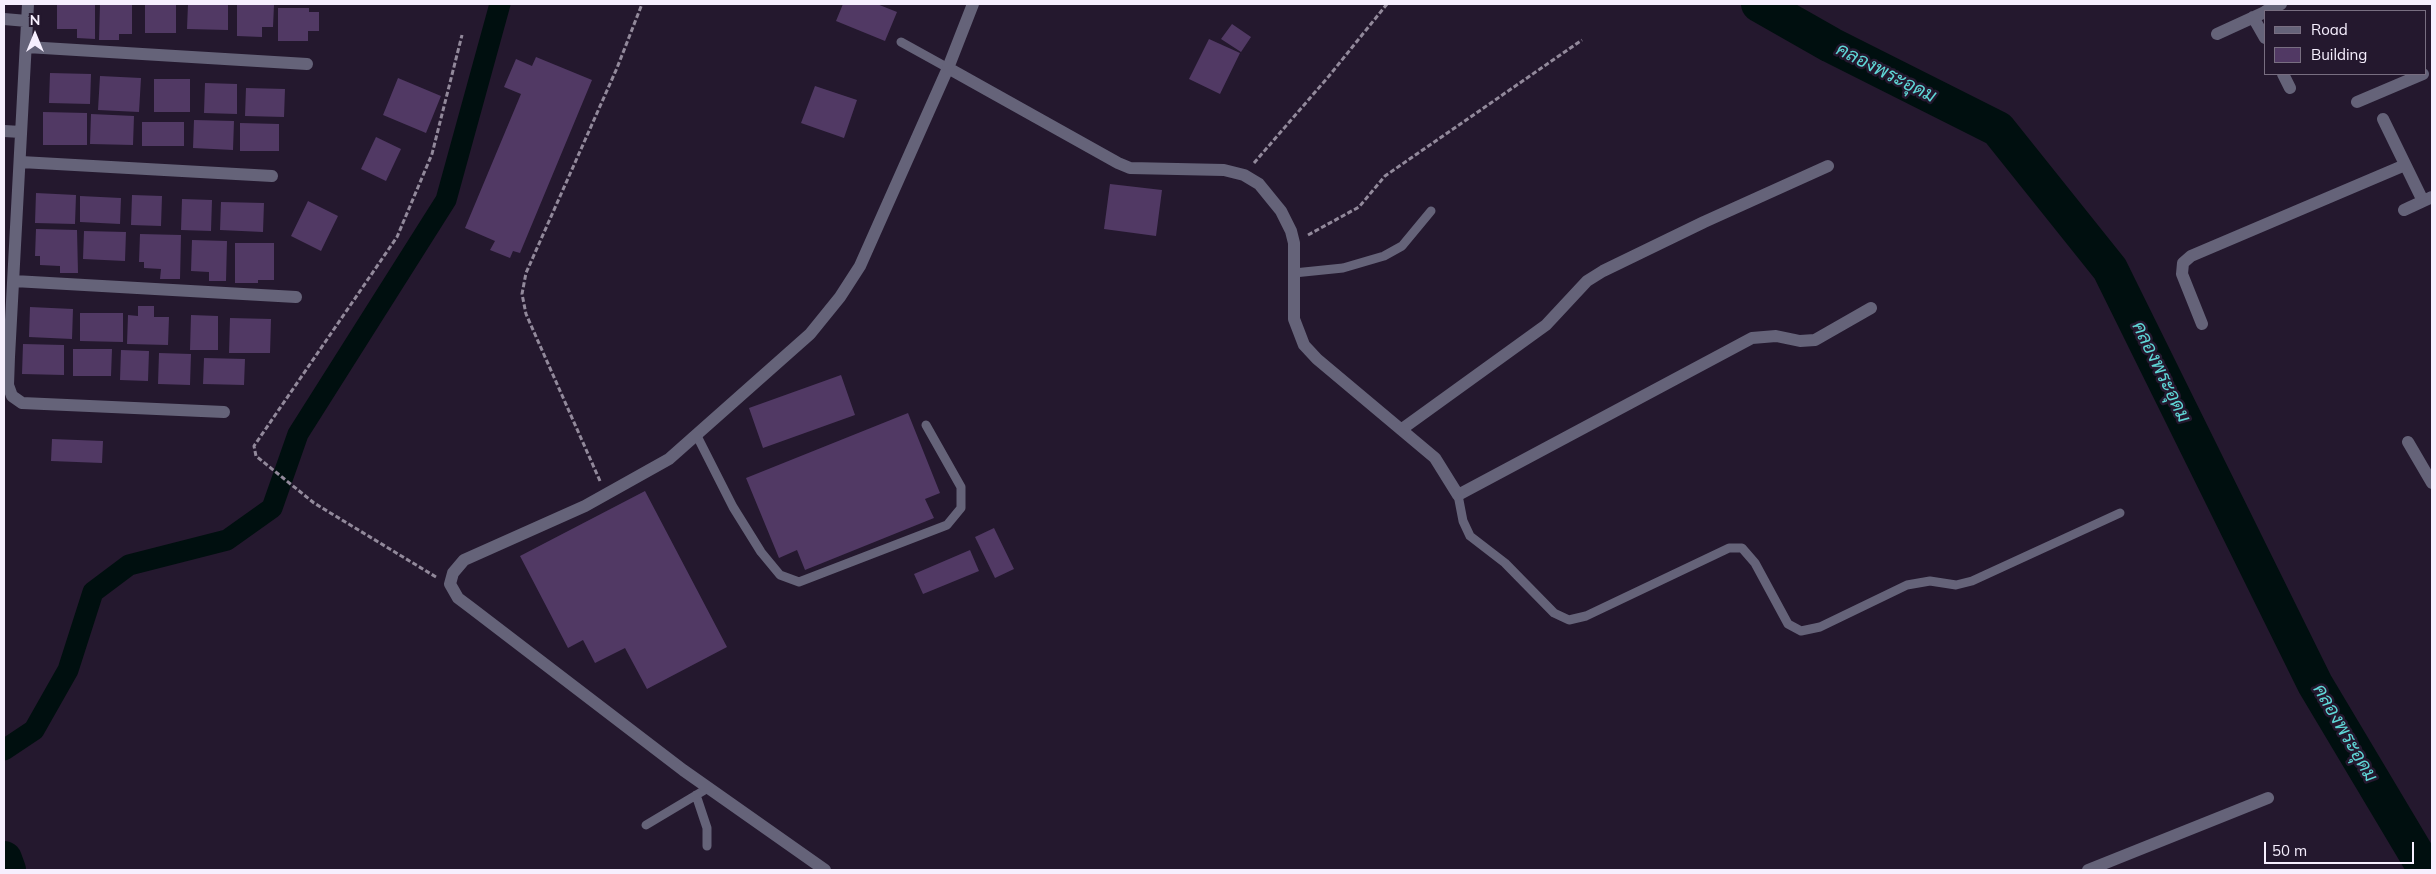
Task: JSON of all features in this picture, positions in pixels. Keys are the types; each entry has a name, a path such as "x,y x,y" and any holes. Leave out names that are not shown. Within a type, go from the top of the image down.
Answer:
{"street":[{"path":"28,4 21,162 10,243 14,281 6,357 8,385 12,396 22,403 224,412"},
{"path":"826,870 708,788 458,598 450,584 453,573 464,560 606,496 669,459 810,334 840,297 860,266 948,68 973,4"},
{"path":"2268,10 2281,4"},
{"path":"2217,34 2261,13 2264,32"},
{"path":"4,19 27,21"},
{"path":"27,47 307,64"},
{"path":"948,68 1130,168 1224,170 1244,175 1259,184 1282,211 1294,243 1294,319 1304,345 1324,365 1436,458 1458,494 1752,338 1776,336 1800,341 1815,340 1872,308"},
{"path":"2284,75 2290,88"},
{"path":"2357,102 2419,75"},
{"path":"2383,119 2405,165 2428,199 2404,210"},
{"path":"4,131 21,132"},
{"path":"21,162 272,176"},
{"path":"2202,324 2182,274 2183,263 2191,256 2405,165"},
{"path":"1402,430 1546,325 1588,281 1603,270 1828,166"},
{"path":"14,281 296,297"},
{"path":"2408,442 2432,483"},
{"path":"2088,870 2268,798"}],"lane":[{"path":"901,42 948,68"},
{"path":"1294,274 1343,268 1384,256 1402,246 1431,211"},
{"path":"697,436 733,507 761,552 780,575 799,582 947,525 961,508 961,487 926,425"},
{"path":"1458,494 1463,521 1470,536 1505,563 1554,613 1569,620 1586,616 1728,548 1742,548 1755,563 1788,624 1801,631 1820,627 1907,586 1930,581 1956,585 1972,581 2120,513"},
{"path":"646,826 708,788"},
{"path":"696,795 707,828 707,846"}],"path":[{"path":"606,496 526,314 522,294 526,272 617,68 642,4"},
{"path":"1244,175 1330,76 1387,4"},
{"path":"450,584 412,564 314,503 256,456 254,446 397,237 432,154 462,34"},
{"path":"1294,243 1359,207 1385,176 1582,40"}],"building":[{"path":"57,4 95,4 95,39 77,38 77,29 57,29"},
{"path":"100,4 132,4 132,34 119,34 119,40 99,40"},
{"path":"145,4 176,4 176,33 145,33"},
{"path":"188,4 228,4 228,30 187,29"},
{"path":"237,4 274,5 273,27 262,27 262,37 237,36"},
{"path":"843,4 877,4 897,12 885,41 836,21"},
{"path":"278,8 309,8 309,12 319,12 319,31 308,31 308,41 278,41"},
{"path":"1232,24 1251,37 1241,52 1221,39"},
{"path":"1209,39 1240,53 1220,94 1189,79"},
{"path":"536,57 592,80 520,253 513,251 510,258 490,250 495,241 465,228 521,94 504,87 516,59 532,66"},
{"path":"50,73 91,74 90,104 49,103"},
{"path":"100,76 141,78 139,112 98,110"},
{"path":"398,78 441,96 426,133 383,115"},
{"path":"154,79 190,79 190,112 154,112"},
{"path":"205,83 237,84 237,114 204,113"},
{"path":"815,86 857,100 844,138 801,123"},
{"path":"246,88 285,89 284,117 245,116"},
{"path":"43,112 87,113 87,145 43,145"},
{"path":"91,114 134,116 133,145 90,144"},
{"path":"194,120 234,121 233,150 193,148"},
{"path":"142,122 184,122 184,146 142,146"},
{"path":"240,123 279,124 279,151 240,151"},
{"path":"376,137 401,149 386,181 361,169"},
{"path":"1110,184 1162,190 1156,236 1104,229"},
{"path":"36,193 76,195 75,224 35,223"},
{"path":"132,195 162,196 161,226 131,225"},
{"path":"80,196 121,198 120,224 80,222"},
{"path":"182,199 212,200 211,231 181,230"},
{"path":"308,201 338,216 321,251 291,236"},
{"path":"221,202 264,203 263,232 220,230"},
{"path":"36,229 77,230 78,273 60,273 60,266 40,265 40,256 35,256"},
{"path":"84,231 126,232 125,261 83,259"},
{"path":"140,234 181,235 180,279 160,279 161,269 144,268 144,262 139,262"},
{"path":"192,240 227,241 226,281 209,281 209,272 191,271"},
{"path":"235,243 274,243 274,280 258,280 258,283 235,283"},
{"path":"138,306 154,306 154,317 169,317 168,345 127,344 128,315 138,316"},
{"path":"30,307 73,309 72,339 29,337"},
{"path":"80,313 123,313 123,342 80,341"},
{"path":"191,315 218,316 218,350 190,350"},
{"path":"230,318 271,319 270,353 229,353"},
{"path":"23,344 64,345 64,375 22,374"},
{"path":"73,349 112,349 111,376 73,376"},
{"path":"121,350 149,351 148,381 120,380"},
{"path":"159,353 191,354 190,385 158,384"},
{"path":"204,358 245,359 244,385 203,384"},
{"path":"841,375 855,415 763,448 749,408"},
{"path":"908,413 940,493 925,499 934,518 805,570 797,550 779,558 746,478"},
{"path":"52,439 103,441 102,463 51,461"},
{"path":"645,491 727,647 647,689 625,648 595,663 583,640 568,648 520,556"},
{"path":"994,528 1014,569 995,578 975,537"},
{"path":"970,550 979,571 923,594 914,574"}],"waterway":[{"path":"4,750 34,730 68,670 93,592 129,565 227,540 272,508 298,434 446,200 500,4"},
{"name":"คลองพระอุดม","path":"1759,4 1831,45 1998,129 2110,269 2315,684 2426,870"},
{"path":"4,859 8,870"}]}
